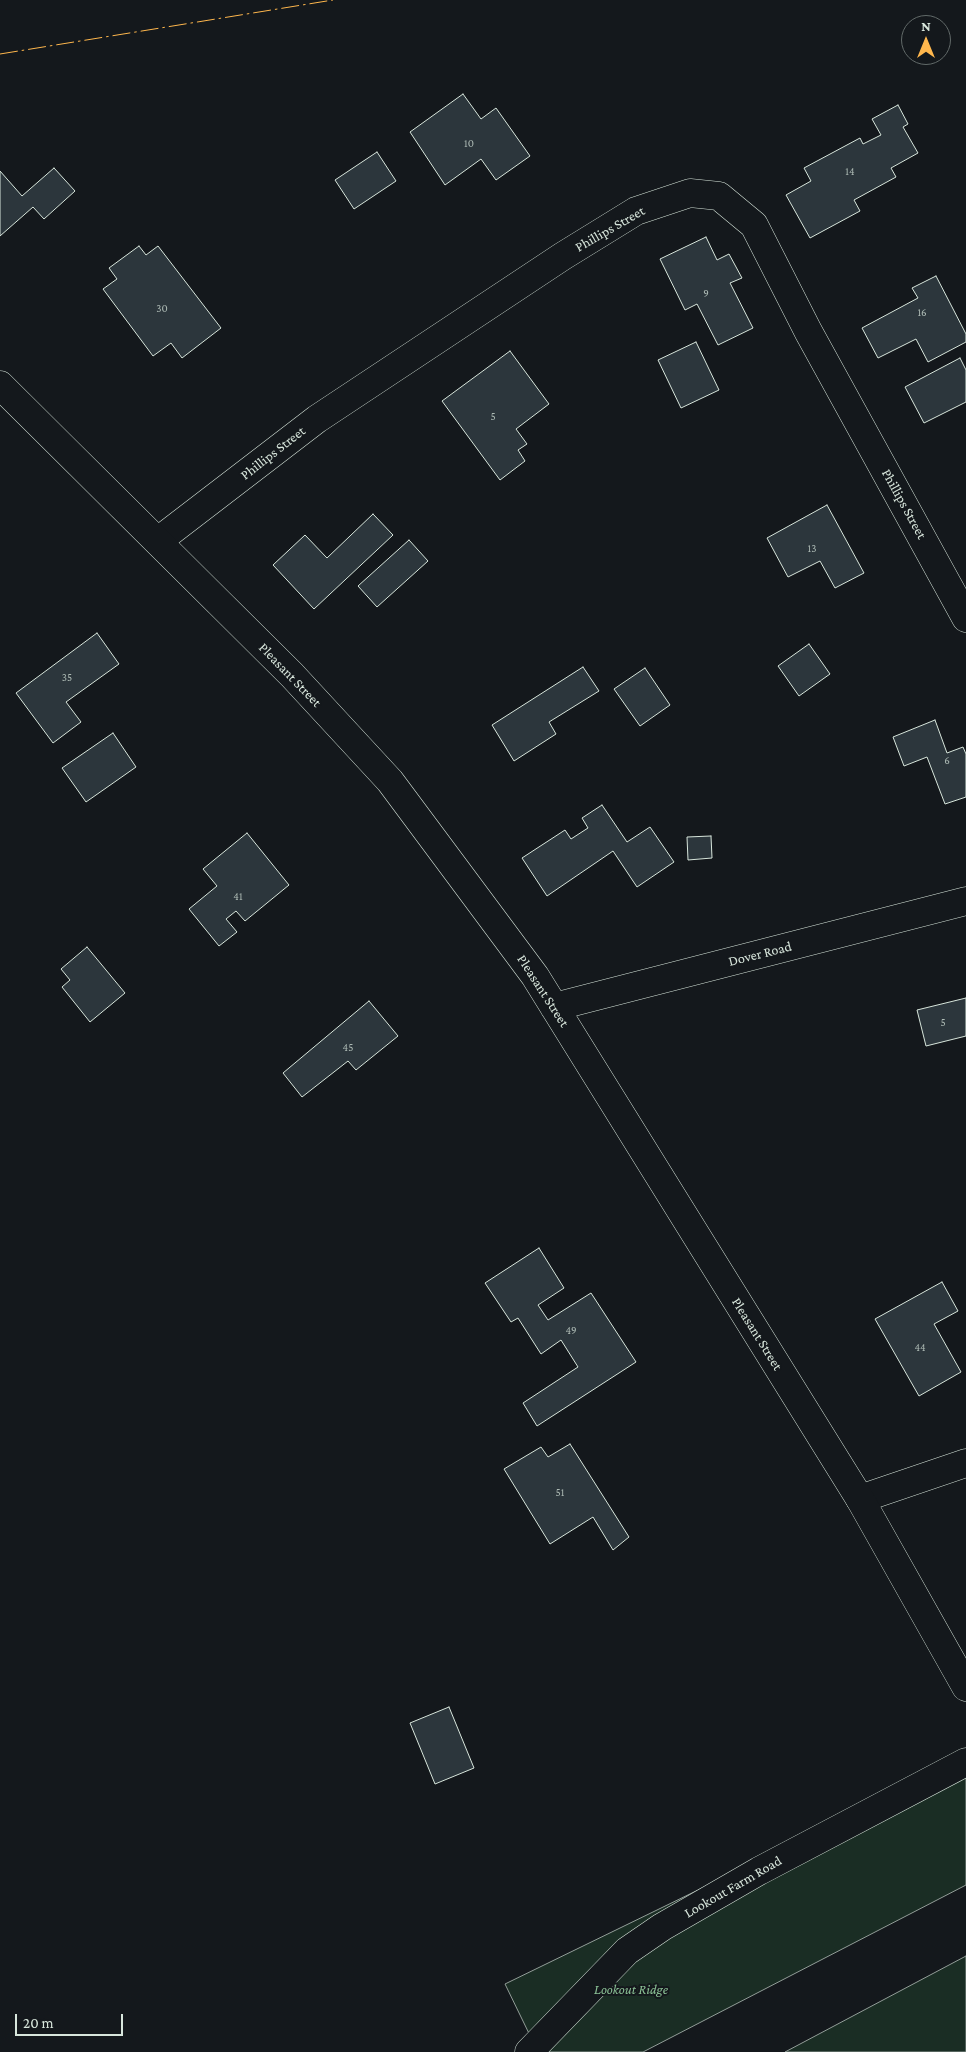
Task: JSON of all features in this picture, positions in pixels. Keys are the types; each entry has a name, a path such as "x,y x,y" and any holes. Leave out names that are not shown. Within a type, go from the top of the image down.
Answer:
{"street":[{"name":"Phillips Street","path":"158,542 317,419 563,256 636,211 690,193 719,196 754,225 808,331 966,618"},
{"name":"Pleasant Street","path":"0,385 292,675 390,781 535,976 860,1499 966,1687"},
{"name":"Dover Road","path":"554,1007 966,901"},
{"path":"860,1499 966,1463"},
{"name":"Lookout Farm Road","path":"530,2052 627,1951 662,1927 759,1871 966,1762"}],"green space":[{"name":"Lookout Ridge","path":"961,1762 966,1771 966,1885 643,2052 538,2052 505,1984"},
{"path":"966,1956 966,2052 785,2052"}],"building":[{"path":"463,94 481,119 496,108 530,156 496,180 481,159 445,185 410,132"},
{"path":"898,105 908,124 903,127 918,153 891,168 896,177 854,200 860,211 810,238 786,195 811,181 804,168 860,138 863,144 881,135 872,119"},
{"path":"377,152 396,181 354,209 335,180"},
{"path":"54,168 75,191 44,219 33,207 0,236 0,171 22,196"},
{"path":"706,237 717,260 729,254 742,278 730,283 753,328 718,345 697,304 685,310 660,259"},
{"path":"139,246 146,255 158,246 221,328 182,358 171,343 153,356 103,289 117,279 109,268"},
{"path":"936,276 966,334 966,342 928,362 916,339 878,358 862,328 918,298 912,288"},
{"path":"696,342 719,390 681,408 658,360"},
{"path":"510,351 549,404 516,429 527,444 518,450 525,461 500,480 442,401"},
{"path":"960,358 966,370 966,402 924,423 905,387"},
{"path":"827,505 864,573 835,588 820,561 788,577 767,538"},
{"path":"373,514 393,535 314,609 273,565 305,535 327,558"},
{"path":"409,540 428,561 377,607 358,586"},
{"path":"97,633 119,664 66,702 81,722 53,743 16,693"},
{"path":"809,644 830,674 799,696 778,666"},
{"path":"583,667 599,691 549,722 556,734 514,761 492,725"},
{"path":"645,668 670,705 640,726 614,689"},
{"path":"935,720 947,753 963,747 966,754 966,797 945,804 927,757 904,766 893,737"},
{"path":"113,733 136,767 86,802 62,768"},
{"path":"602,805 627,842 650,827 674,862 637,887 613,851 547,896 522,858 565,830 571,839 588,828 582,818"},
{"path":"247,833 289,885 245,921 236,911 226,919 237,932 219,946 189,909 217,886 203,869"},
{"path":"711,836 712,858 688,860 687,837"},
{"path":"87,947 125,993 90,1022 62,987 70,980 61,969"},
{"path":"966,998 966,1036 926,1046 917,1010"},
{"path":"369,1001 398,1036 356,1070 348,1061 302,1097 283,1073"},
{"path":"539,1248 564,1288 538,1305 548,1320 591,1293 636,1362 537,1426 523,1403 578,1367 561,1340 541,1354 518,1318 511,1322 485,1283"},
{"path":"942,1282 958,1311 934,1324 961,1372 919,1396 875,1319"},
{"path":"570,1444 629,1537 613,1550 593,1517 550,1544 504,1469 541,1447 548,1457"},
{"path":"449,1707 474,1768 435,1784 410,1723"}],"power":[{"path":"0,54 333,0"}]}
